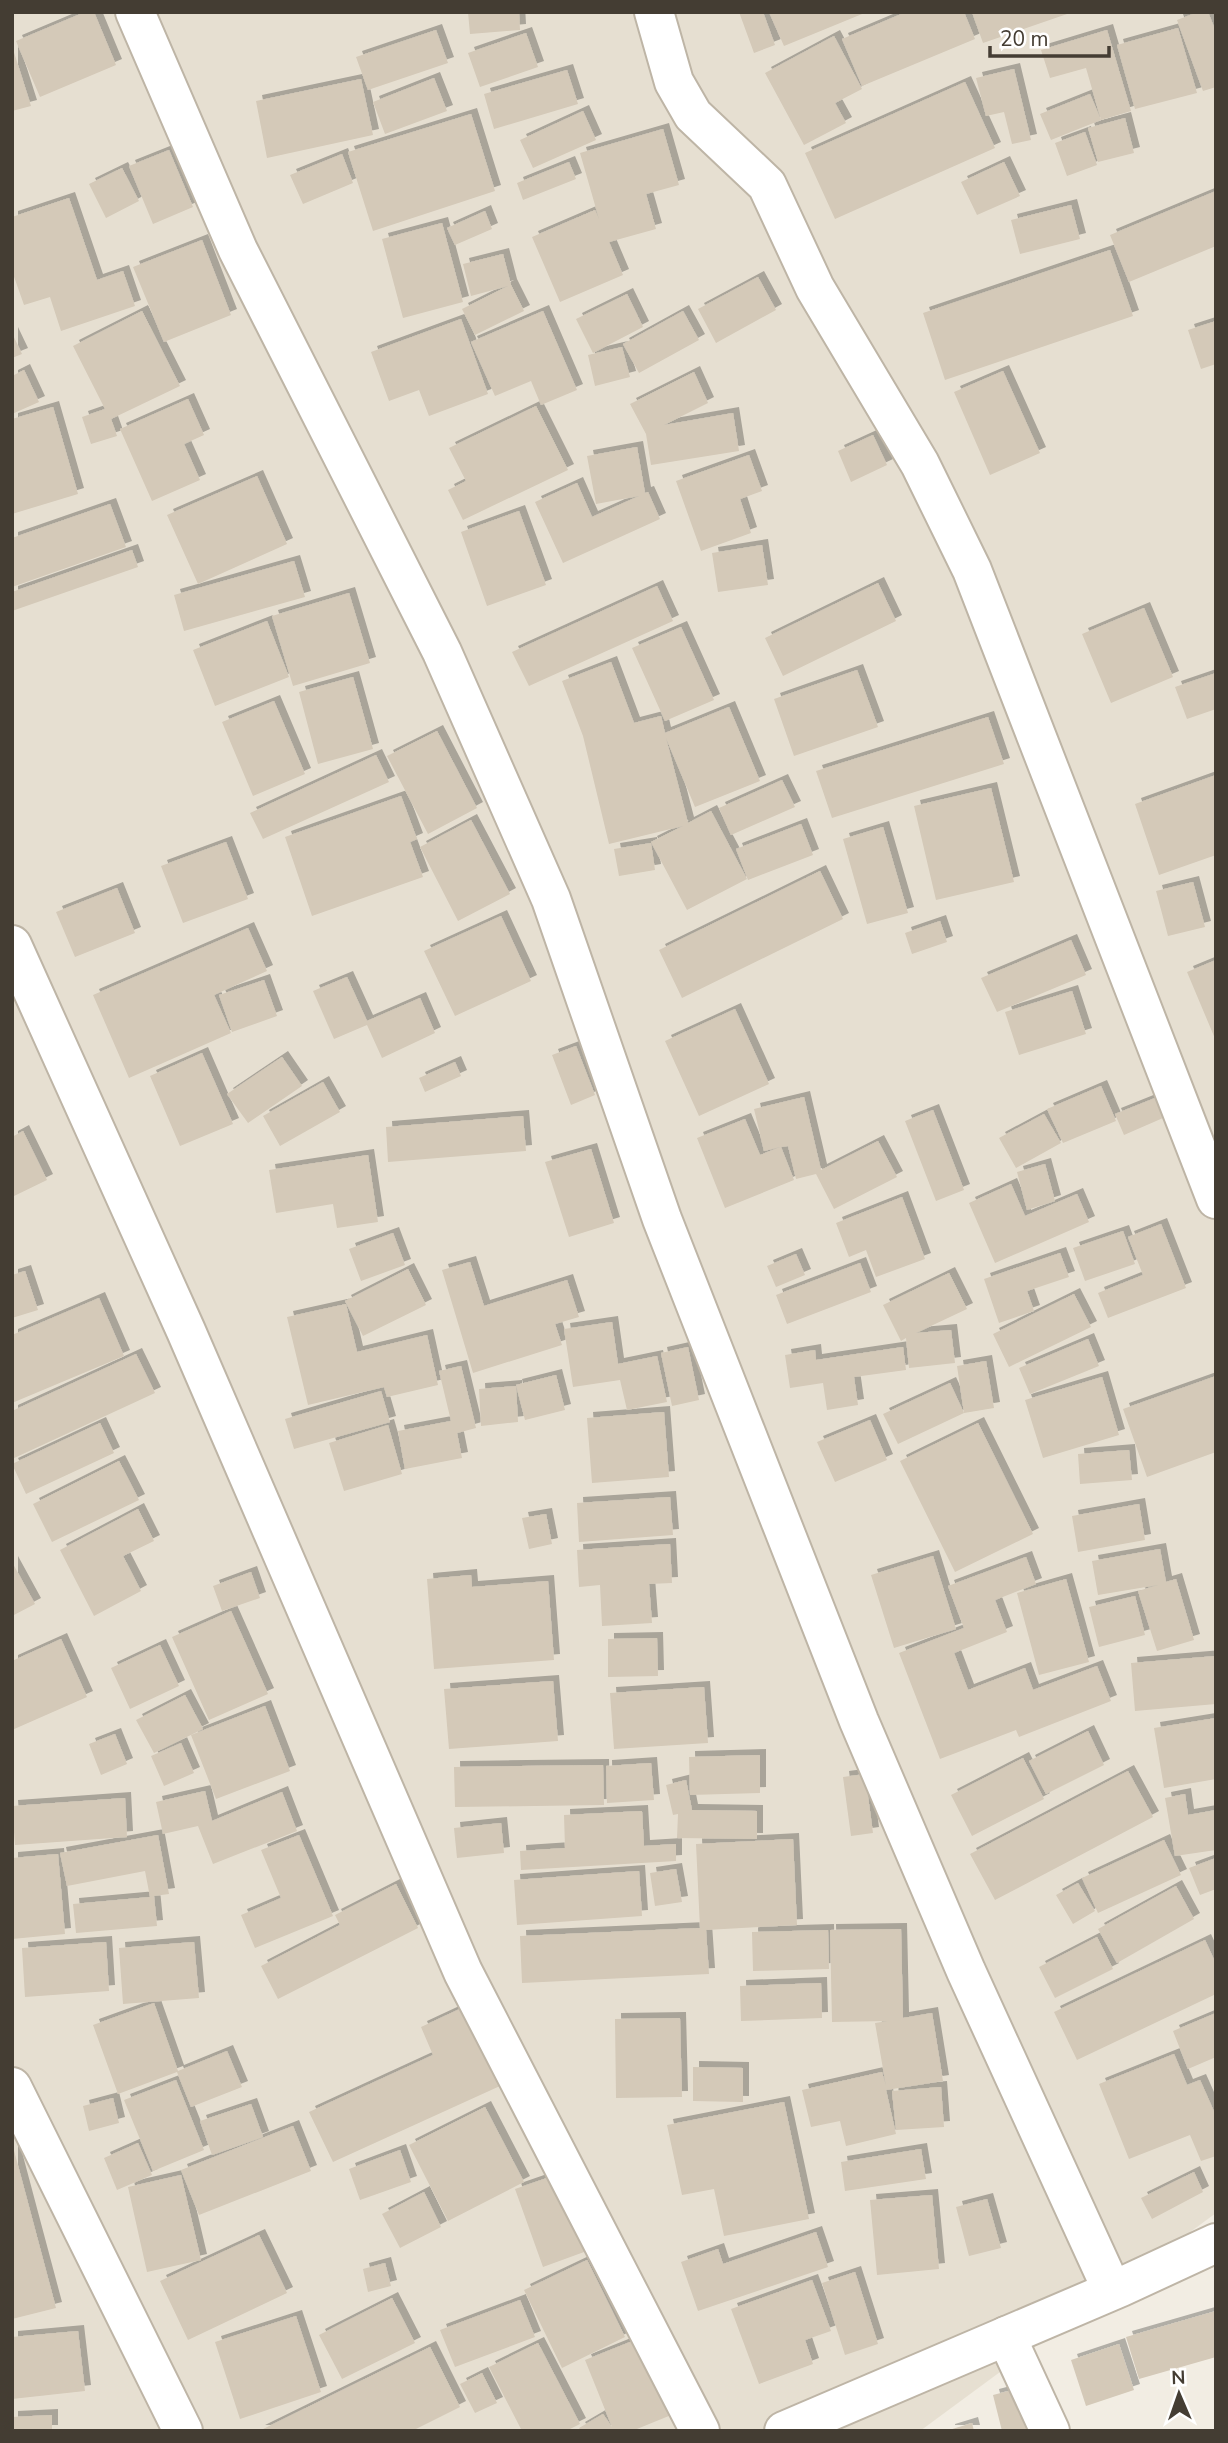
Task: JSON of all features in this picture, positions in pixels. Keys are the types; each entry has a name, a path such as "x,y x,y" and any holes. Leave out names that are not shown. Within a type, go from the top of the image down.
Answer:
{"street":[{"path":"135,12 238,250 442,652 551,899 662,1219 859,1721 966,1971 1112,2290"},
{"path":"654,12 674,82 693,115 767,185 815,288 920,464 972,570 1216,1199"},
{"path":"12,946 186,1331 463,1972 700,2431"},
{"path":"12,2087 183,2431"},
{"path":"784,2431 1112,2290 1216,2242"},
{"path":"1006,2336 1050,2431"}],"shaded area":[{"path":"12,12 1216,12 1216,2213 920,2431 12,2431"}],"building":[{"path":"85,12 94,12 116,65 40,97 16,41"},
{"path":"468,12 519,12 520,30 470,34"},
{"path":"739,12 763,12 775,45 754,53"},
{"path":"769,12 867,12 784,46"},
{"path":"906,12 964,12 975,39 862,86 842,39"},
{"path":"972,12 1070,12 1070,13 983,43"},
{"path":"1198,12 1208,12 1216,32 1216,87 1203,91 1177,20"},
{"path":"1178,28 1197,93 1135,109 1117,45"},
{"path":"436,30 448,63 368,90 356,57"},
{"path":"1107,30 1131,111 1101,120 1086,68 1050,78 1041,50"},
{"path":"526,33 538,67 480,87 468,53"},
{"path":"834,36 862,89 835,103 846,123 804,145 765,73"},
{"path":"12,46 31,106 12,111"},
{"path":"1014,69 1031,140 1012,144 1004,112 986,116 976,78"},
{"path":"567,70 578,104 494,129 484,94"},
{"path":"434,78 447,111 385,134 373,102"},
{"path":"361,79 373,135 267,158 256,101"},
{"path":"965,82 995,148 835,219 805,153"},
{"path":"1090,94 1101,120 1051,140 1040,114"},
{"path":"583,111 596,140 533,168 520,140"},
{"path":"471,114 495,191 373,231 348,152"},
{"path":"1125,118 1134,153 1098,162 1088,128"},
{"path":"663,129 679,185 646,194 656,229 609,242 623,275 560,302 532,237 595,210 599,219 580,153"},
{"path":"1085,132 1097,165 1067,176 1055,143"},
{"path":"169,150 193,207 153,224 129,166"},
{"path":"342,154 353,183 303,204 290,175"},
{"path":"569,162 576,179 523,200 517,183"},
{"path":"1004,162 1020,196 977,215 961,182"},
{"path":"122,168 139,201 106,218 89,184"},
{"path":"1216,191 1216,246 1129,282 1110,235"},
{"path":"69,198 97,280 123,271 135,306 61,331 50,297 24,305 12,271 12,217"},
{"path":"1071,205 1080,239 1020,254 1011,220"},
{"path":"485,211 492,229 455,245 447,228"},
{"path":"442,223 463,302 403,318 382,239"},
{"path":"202,240 231,315 164,342 133,267"},
{"path":"1110,250 1133,316 945,380 923,313"},
{"path":"503,254 511,285 524,311 475,335 462,309 508,286 471,296 463,264"},
{"path":"758,277 776,310 716,343 698,309"},
{"path":"627,294 643,327 593,353 576,319"},
{"path":"142,311 180,386 111,419 117,436 91,444 82,417 105,409 73,346"},
{"path":"543,311 577,390 541,405 531,381 495,396 471,342"},
{"path":"683,311 699,340 639,373 623,344"},
{"path":"461,319 488,394 429,416 419,390 389,401 371,352"},
{"path":"1216,321 1216,364 1201,369 1188,330"},
{"path":"12,333 22,354 12,358"},
{"path":"622,347 630,377 595,386 588,355"},
{"path":"24,370 39,402 12,414 12,376"},
{"path":"1003,371 1040,453 990,475 954,392"},
{"path":"694,372 708,403 664,425 733,413 739,451 651,465 646,434 630,404"},
{"path":"188,399 204,435 184,444 200,480 152,501 120,429"},
{"path":"536,406 568,470 463,520 448,490 466,481 449,448"},
{"path":"53,407 78,494 12,514 12,419"},
{"path":"873,435 887,465 851,482 838,451"},
{"path":"637,447 645,493 648,492 660,519 563,563 535,502 577,483 592,517 639,496 596,504 587,456"},
{"path":"749,455 762,491 740,499 751,533 701,551 676,481"},
{"path":"257,476 287,544 198,584 167,515"},
{"path":"110,504 126,547 12,587 12,538"},
{"path":"519,511 546,585 487,606 461,532"},
{"path":"762,545 768,585 718,592 712,553"},
{"path":"132,550 138,567 12,611 12,592"},
{"path":"294,561 305,597 184,631 174,595"},
{"path":"878,583 896,621 783,676 765,638"},
{"path":"657,586 673,621 529,686 512,652"},
{"path":"349,593 370,663 293,686 272,616"},
{"path":"1144,608 1173,677 1111,703 1082,634"},
{"path":"267,621 289,677 215,706 193,650"},
{"path":"681,627 714,700 665,721 632,648"},
{"path":"611,662 634,723 661,716 665,733 729,707 760,781 695,807 666,738 688,823 711,811 747,879 687,910 651,842 683,826 609,844 583,736 562,681"},
{"path":"857,670 878,727 794,756 774,699"},
{"path":"1216,673 1216,709 1187,719 1175,687"},
{"path":"353,677 373,749 318,764 299,692"},
{"path":"274,701 305,774 253,796 222,722"},
{"path":"988,717 1004,764 832,818 816,771"},
{"path":"437,731 477,808 428,834 387,756"},
{"path":"376,755 389,782 263,839 250,813"},
{"path":"1216,775 1216,855 1159,875 1135,804"},
{"path":"782,780 795,807 731,835 719,808"},
{"path":"991,788 1014,882 936,900 914,806"},
{"path":"401,796 417,839 410,842 423,877 312,916 285,837"},
{"path":"471,820 510,894 458,921 420,847"},
{"path":"801,824 813,855 748,880 736,849"},
{"path":"883,827 908,913 867,924 843,839"},
{"path":"226,842 248,899 183,923 161,866"},
{"path":"651,843 655,870 619,876 614,849"},
{"path":"820,871 843,919 682,998 659,950"},
{"path":"1193,882 1205,927 1168,936 1156,891"},
{"path":"117,888 135,933 75,957 56,912"},
{"path":"501,916 531,981 455,1016 424,951"},
{"path":"940,921 947,942 912,954 905,933"},
{"path":"248,928 267,971 214,995 231,1033 129,1078 93,995"},
{"path":"1071,940 1086,975 997,1012 981,978"},
{"path":"1216,960 1216,1041 1187,972"},
{"path":"347,977 367,1021 420,998 435,1033 382,1058 367,1025 334,1039 313,991"},
{"path":"264,980 277,1016 232,1032 219,995"},
{"path":"1072,991 1086,1034 1019,1055 1005,1012"},
{"path":"735,1009 769,1084 699,1116 665,1041"},
{"path":"576,1046 595,1095 571,1105 552,1055"},
{"path":"202,1053 233,1124 180,1146 150,1076"},
{"path":"282,1057 302,1086 248,1123 227,1094"},
{"path":"455,1062 461,1076 425,1092 419,1078"},
{"path":"323,1082 340,1112 280,1146 263,1116"},
{"path":"1101,1086 1116,1121 1063,1143 1047,1109"},
{"path":"804,1097 821,1170 878,1141 897,1177 834,1209 816,1174 796,1179 788,1146 781,1147 794,1180 725,1208 697,1138 745,1119 760,1155 780,1147 764,1151 754,1109"},
{"path":"1155,1098 1163,1118 1124,1135 1115,1114"},
{"path":"933,1110 964,1190 936,1201 905,1121"},
{"path":"1044,1114 1061,1143 1016,1168 999,1138"},
{"path":"523,1116 526,1151 388,1162 386,1127"},
{"path":"23,1131 47,1180 12,1197 12,1137"},
{"path":"591,1149 614,1223 569,1237 545,1162"},
{"path":"368,1155 378,1222 337,1228 333,1204 276,1213 269,1170"},
{"path":"1045,1164 1055,1201 1027,1210 1017,1172"},
{"path":"1011,1184 1025,1216 1077,1194 1089,1222 995,1263 969,1203"},
{"path":"902,1197 925,1259 876,1277 866,1250 849,1257 836,1223"},
{"path":"1161,1224 1186,1288 1108,1318 1098,1293 1143,1275 1128,1237"},
{"path":"1123,1231 1135,1264 1085,1281 1073,1248"},
{"path":"393,1233 405,1265 361,1281 349,1249"},
{"path":"1060,1253 1069,1277 1027,1291 1034,1311 999,1323 984,1279"},
{"path":"796,1254 805,1275 776,1287 767,1266"},
{"path":"470,1262 484,1306 567,1280 579,1317 555,1324 562,1345 473,1373 442,1270"},
{"path":"860,1263 871,1292 787,1324 776,1295"},
{"path":"408,1269 426,1305 363,1336 345,1301"},
{"path":"25,1271 38,1310 12,1318 12,1275"},
{"path":"949,1273 967,1309 916,1333 951,1330 955,1363 909,1368 906,1338 901,1341 883,1305"},
{"path":"1074,1294 1091,1327 1009,1367 993,1334"},
{"path":"99,1298 124,1356 12,1403 12,1335"},
{"path":"346,1304 357,1352 427,1335 438,1385 387,1397 384,1387 308,1405 287,1317"},
{"path":"612,1322 618,1364 657,1356 667,1402 627,1410 620,1380 573,1387 564,1329"},
{"path":"1088,1339 1099,1366 1030,1394 1019,1368"},
{"path":"688,1347 699,1400 672,1406 661,1353"},
{"path":"903,1347 906,1370 854,1377 858,1405 827,1410 823,1383 790,1388 785,1355 815,1350 816,1360"},
{"path":"136,1354 155,1393 12,1459 12,1411"},
{"path":"986,1361 994,1408 964,1413 957,1366"},
{"path":"461,1366 476,1428 457,1433 462,1458 405,1469 398,1431 451,1421 439,1371"},
{"path":"556,1375 565,1410 525,1420 516,1385"},
{"path":"1216,1376 1216,1452 1147,1477 1123,1409"},
{"path":"1102,1377 1119,1435 1043,1458 1025,1400"},
{"path":"950,1383 964,1413 898,1444 883,1414"},
{"path":"516,1386 518,1422 481,1426 479,1389"},
{"path":"381,1391 390,1422 294,1449 285,1419"},
{"path":"664,1412 669,1477 592,1483 587,1418"},
{"path":"870,1420 887,1460 835,1482 817,1442"},
{"path":"100,1423 114,1453 26,1494 12,1464"},
{"path":"978,1423 1033,1534 955,1572 900,1461"},
{"path":"388,1425 402,1474 344,1491 329,1443"},
{"path":"1129,1450 1132,1480 1080,1484 1078,1454"},
{"path":"119,1461 139,1500 52,1542 33,1504"},
{"path":"670,1497 673,1535 579,1542 577,1503"},
{"path":"1139,1504 1145,1540 1078,1552 1072,1516"},
{"path":"138,1509 154,1541 123,1556 141,1591 94,1616 60,1550"},
{"path":"546,1514 552,1544 529,1549 522,1518"},
{"path":"670,1544 672,1583 649,1584 652,1623 602,1626 600,1585 579,1587 577,1550"},
{"path":"1160,1549 1166,1582 1176,1579 1194,1640 1157,1651 1138,1591 1158,1585 1098,1595 1092,1561"},
{"path":"933,1556 956,1629 894,1648 871,1575"},
{"path":"1026,1557 1036,1584 995,1600 1007,1632 954,1653 968,1690 1025,1668 1033,1690 1097,1666 1111,1701 1019,1737 1016,1730 940,1759 899,1653 964,1628 948,1586"},
{"path":"12,1562 35,1604 12,1616"},
{"path":"251,1572 260,1598 222,1611 213,1586"},
{"path":"471,1575 472,1587 548,1581 554,1660 434,1669 427,1579"},
{"path":"1066,1579 1089,1662 1039,1675 1017,1593"},
{"path":"1135,1596 1145,1635 1099,1647 1089,1607"},
{"path":"231,1611 268,1694 209,1720 172,1637"},
{"path":"657,1638 658,1676 608,1677 608,1639"},
{"path":"61,1639 87,1697 12,1730 12,1661"},
{"path":"160,1645 179,1686 130,1709 111,1668"},
{"path":"1216,1656 1216,1704 1135,1711 1131,1663"},
{"path":"553,1681 558,1741 449,1749 444,1689"},
{"path":"704,1687 708,1743 614,1749 610,1693"},
{"path":"185,1695 203,1729 154,1753 136,1720"},
{"path":"265,1706 290,1771 216,1799 191,1735"},
{"path":"1216,1718 1216,1779 1164,1788 1154,1728"},
{"path":"1088,1731 1104,1765 1046,1794 1029,1761"},
{"path":"115,1734 127,1764 101,1775 89,1744"},
{"path":"181,1743 194,1773 164,1786 151,1756"},
{"path":"760,1755 760,1793 690,1795 689,1757"},
{"path":"1023,1758 1044,1799 972,1836 951,1795"},
{"path":"651,1763 654,1800 607,1803 606,1766"},
{"path":"603,1765 604,1805 455,1807 454,1767"},
{"path":"1128,1771 1153,1817 995,1900 970,1854"},
{"path":"865,1774 873,1833 851,1836 843,1777"},
{"path":"686,1780 692,1810 757,1811 757,1839 677,1838 678,1814 673,1815 666,1785"},
{"path":"205,1791 212,1821 282,1792 297,1831 213,1864 198,1826 163,1834 156,1802"},
{"path":"1185,1794 1188,1815 1216,1810 1216,1850 1175,1856 1165,1798"},
{"path":"125,1798 127,1837 15,1845 12,1806"},
{"path":"642,1811 644,1846 676,1844 676,1861 521,1870 520,1851 565,1848 564,1815"},
{"path":"501,1823 504,1853 457,1858 454,1828"},
{"path":"158,1835 169,1894 154,1896 157,1926 76,1933 73,1904 150,1897 145,1871 67,1886 60,1853"},
{"path":"299,1835 333,1916 255,1948 241,1915 281,1898 261,1850"},
{"path":"793,1839 797,1925 706,1930 709,1974 522,1983 520,1936 700,1928 696,1844"},
{"path":"1164,1840 1181,1875 1098,1913 1082,1878"},
{"path":"58,1854 65,1934 12,1939 12,1858"},
{"path":"1216,1858 1216,1889 1200,1895 1189,1868"},
{"path":"676,1869 682,1902 655,1906 650,1873"},
{"path":"639,1871 642,1916 517,1925 514,1880"},
{"path":"1078,1883 1095,1911 1073,1924 1056,1895"},
{"path":"396,1884 418,1928 278,1999 261,1966 340,1925 335,1915"},
{"path":"1176,1886 1194,1919 1117,1963 1098,1929"},
{"path":"901,1929 903,2018 932,2013 943,2081 886,2090 896,2134 846,2146 840,2121 811,2127 802,2090 882,2072 886,2086 875,2023 888,2021 832,2022 830,1930"},
{"path":"828,1930 829,1969 753,1971 752,1932"},
{"path":"1097,1937 1113,1969 1055,1998 1039,1967"},
{"path":"1205,1940 1216,1964 1216,1994 1077,2060 1054,2012"},
{"path":"106,1942 109,1991 25,1997 22,1948"},
{"path":"194,1942 199,1998 123,2004 119,1948"},
{"path":"821,1983 822,2018 741,2021 740,1986"},
{"path":"154,2003 178,2071 227,2051 242,2087 191,2107 177,2072 118,2094 93,2025"},
{"path":"464,2007 500,2086 333,2162 309,2112 433,2055 421,2027"},
{"path":"1216,2013 1216,2057 1188,2069 1173,2031"},
{"path":"680,2018 682,2097 616,2098 615,2019"},
{"path":"1174,2054 1187,2085 1200,2080 1216,2116 1216,2156 1201,2161 1190,2135 1129,2159 1099,2084"},
{"path":"693,2067 743,2068 743,2102 693,2101"},
{"path":"176,2080 204,2150 153,2171 124,2100"},
{"path":"941,2087 944,2127 896,2130 892,2091"},
{"path":"113,2098 119,2123 89,2131 83,2106"},
{"path":"784,2102 809,2219 724,2236 714,2189 682,2195 667,2125"},
{"path":"251,2104 263,2137 212,2155 200,2121"},
{"path":"485,2107 524,2182 448,2221 409,2145"},
{"path":"293,2126 311,2171 199,2215 181,2170"},
{"path":"12,2143 56,2308 12,2319"},
{"path":"138,2143 152,2175 117,2190 104,2158"},
{"path":"921,2149 926,2179 845,2191 841,2162"},
{"path":"400,2150 411,2182 360,2200 349,2169"},
{"path":"567,2171 595,2248 543,2267 515,2189"},
{"path":"1194,2172 1203,2192 1152,2219 1141,2198"},
{"path":"181,2175 201,2260 147,2272 128,2187"},
{"path":"424,2192 441,2227 400,2248 382,2214"},
{"path":"932,2195 939,2269 877,2275 870,2200"},
{"path":"987,2199 1001,2248 969,2256 956,2207"},
{"path":"816,2232 828,2267 698,2311 681,2262 718,2249 723,2264"},
{"path":"259,2235 287,2293 188,2340 160,2281"},
{"path":"587,2260 625,2337 562,2368 524,2290"},
{"path":"385,2263 391,2286 368,2292 363,2269"},
{"path":"855,2272 878,2344 845,2355 822,2283"},
{"path":"812,2280 831,2331 805,2340 813,2364 759,2384 731,2309"},
{"path":"392,2298 415,2343 342,2379 319,2335"},
{"path":"520,2300 535,2337 455,2367 440,2330"},
{"path":"1216,2311 1216,2357 1139,2379 1126,2337"},
{"path":"296,2316 321,2392 240,2419 215,2342"},
{"path":"78,2331 85,2391 12,2399 12,2337"},
{"path":"655,2332 686,2409 632,2431 581,2431 579,2428 603,2414 612,2427 585,2360"},
{"path":"538,2343 580,2424 566,2431 522,2431 489,2367"},
{"path":"1119,2344 1134,2390 1086,2406 1071,2360"},
{"path":"430,2347 460,2407 412,2431 259,2431"},
{"path":"482,2373 497,2403 475,2413 460,2384"},
{"path":"1024,2387 1036,2431 1002,2431 993,2395"},
{"path":"52,2415 52,2431 12,2431 12,2417"},
{"path":"972,2423 974,2431 949,2431 949,2430"}]}
